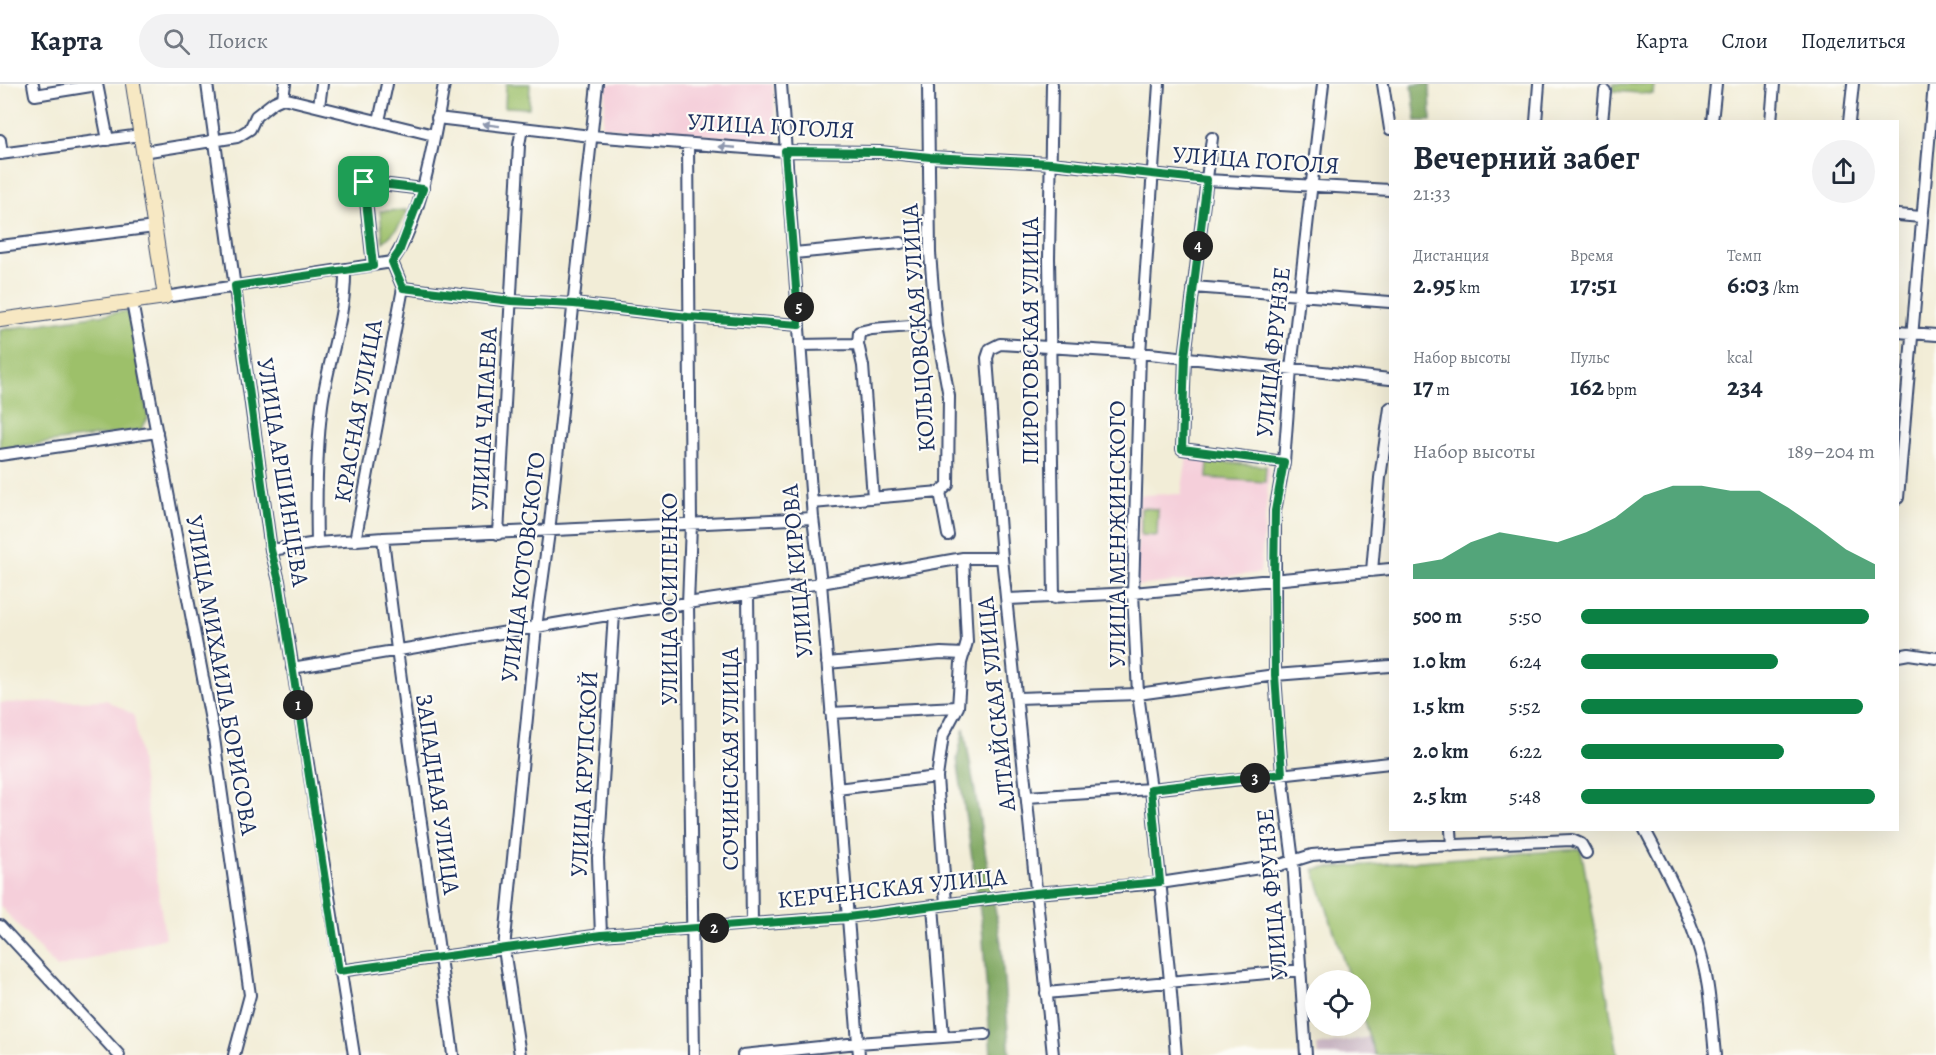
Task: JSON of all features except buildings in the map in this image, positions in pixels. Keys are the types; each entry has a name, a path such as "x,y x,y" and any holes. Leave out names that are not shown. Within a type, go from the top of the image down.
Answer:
{"street":[{"path":"33,84 35,95 97,85 108,140"},
{"path":"133,84 165,297"},
{"name":"УЛИЦА АРШИНЦЕВА","path":"207,84 271,550 279,581 354,1055"},
{"path":"283,98 285,84"},
{"path":"319,106 322,84"},
{"path":"379,121 387,84"},
{"path":"0,320 392,262 399,252 423,189 444,84"},
{"name":"УЛИЦА КОТОВСКОГО","path":"520,1055 504,949 536,627 549,532 597,84"},
{"name":"УЛИЦА КИРОВА","path":"781,84 813,518 821,584 859,1055"},
{"name":"КОЛЬЦОВСКАЯ УЛИЦА","path":"928,84 930,253 936,326 949,396 948,485 940,492 947,532"},
{"name":"ПИРОГОВСКАЯ УЛИЦА","path":"1052,84 1050,347 1054,598"},
{"name":"УЛИЦА МЕНЖИНСКОГО","path":"1159,84 1140,352 1133,593 1138,694 1151,789 1176,1055"},
{"name":"УЛИЦА ФРУНЗЕ","path":"1306,1055 1293,861 1282,774 1275,675 1275,511 1284,462 1291,369 1323,84"},
{"path":"1383,84 1389,123"},
{"path":"1536,120 1539,84"},
{"path":"1712,120 1716,84"},
{"path":"1771,120 1774,84"},
{"path":"1849,120 1853,84"},
{"path":"1899,486 1934,84"},
{"path":"1602,120 1605,91"},
{"path":"143,152 237,136 250,129 256,116 273,102 283,98 434,135"},
{"name":"УЛИЦА ГОГОЛЯ","path":"437,118 591,136 688,144 785,151 880,152 1051,163 1207,180 1389,189"},
{"name":"УЛИЦА ЧАПАЕВА","path":"498,534 519,145 522,128"},
{"path":"0,140 1,154 141,135"},
{"path":"1212,138 1185,357 1182,449 1284,462"},
{"name":"УЛИЦА ОСИПЕНКО","path":"688,144 691,524 688,604 694,1055"},
{"path":"373,266 364,182 423,189"},
{"path":"1899,215 1921,217"},
{"path":"0,246 155,227"},
{"path":"794,253 901,243"},
{"path":"392,262 403,288 511,301 574,304 688,317 799,325"},
{"path":"318,543 316,490 322,404 345,296 345,270"},
{"path":"1193,287 1389,302"},
{"name":"КРАСНАЯ УЛИЦА","path":"355,541 403,288"},
{"name":"УЛИЦА МИХАИЛА БОРИСОВА","path":"132,302 213,731 250,995 234,1055"},
{"path":"873,497 862,366 858,344 859,332 924,325"},
{"path":"1899,332 1936,335"},
{"path":"800,345 858,344"},
{"name":"АЛТАЙСКАЯ УЛИЦА","path":"1050,347 1000,344 990,349 987,358 1002,558 1053,1055"},
{"path":"1050,347 1140,352 1389,379"},
{"path":"1372,571 1380,478 1389,415"},
{"path":"0,455 157,432"},
{"path":"812,503 940,492"},
{"path":"271,550 318,543 383,538 813,518"},
{"name":"ЗАПАДНАЯ УЛИЦА","path":"383,538 396,651 441,957 453,1055"},
{"path":"292,668 614,614 821,584 963,558 1002,558"},
{"path":"946,904 937,777 943,735 958,707 967,642 963,558"},
{"path":"1008,599 1133,593 1389,569"},
{"name":"СОЧИНСКАЯ УЛИЦА","path":"748,595 752,923"},
{"name":"УЛИЦА КРУПСКОЙ","path":"601,935 598,858 614,614"},
{"path":"826,663 941,653 964,654"},
{"path":"1899,656 1909,654 1936,658"},
{"path":"1018,698 1138,694 1275,675 1389,666"},
{"path":"831,713 958,707"},
{"path":"1027,797 1151,789 1389,763"},
{"path":"837,789 937,777"},
{"path":"1451,831 1452,846"},
{"path":"1646,831 1676,891 1697,942 1707,980 1715,1055"},
{"name":"КЕРЧЕНСКАЯ УЛИЦА","path":"339,971 601,935 848,917 1035,893 1160,882 1280,865 1312,855 1408,847 1572,840 1581,844 1586,853"},
{"path":"933,906 944,1036"},
{"path":"0,926 119,1055"},
{"path":"1046,993 1301,970"},
{"path":"742,1055 858,1043 985,1034"}],"shaded area":[{"path":"607,84 773,84 776,141 602,127"},
{"path":"1187,457 1270,466 1260,573 1136,586 1139,495 1181,494"},
{"path":"106,700 134,715 165,938 57,968 0,906 0,703"},
{"path":"1369,1037 1375,1055 1318,1055 1317,1046"}],"green space":[{"path":"506,84 530,84 529,108 505,107"},
{"path":"1430,84 1431,120 1416,120 1412,85"},
{"path":"1613,84 1654,84 1653,94 1613,91"},
{"path":"408,210 398,228 383,242 380,211"},
{"path":"126,311 132,321 148,418 141,430 0,449 0,330"},
{"path":"1208,461 1266,466 1265,482 1207,478"},
{"path":"1141,508 1158,509 1157,536 1141,535"},
{"path":"964,728 1001,943 1010,1055 991,1055 982,925 957,759"},
{"path":"1581,849 1618,1055 1375,1055 1369,1036 1371,1036 1371,970 1346,970 1314,869"}],"route":[{"path":"785,151 880,152 1051,163 1207,180 1185,357 1182,449 1284,462 1275,511 1274,580 1275,675 1282,774 1151,789 1160,882 1035,893 848,917 601,935 339,971 279,581 271,550 235,286 373,266 364,182 423,189 399,252 392,262 403,288 511,301 574,304 688,317 799,325 785,151"}]}
